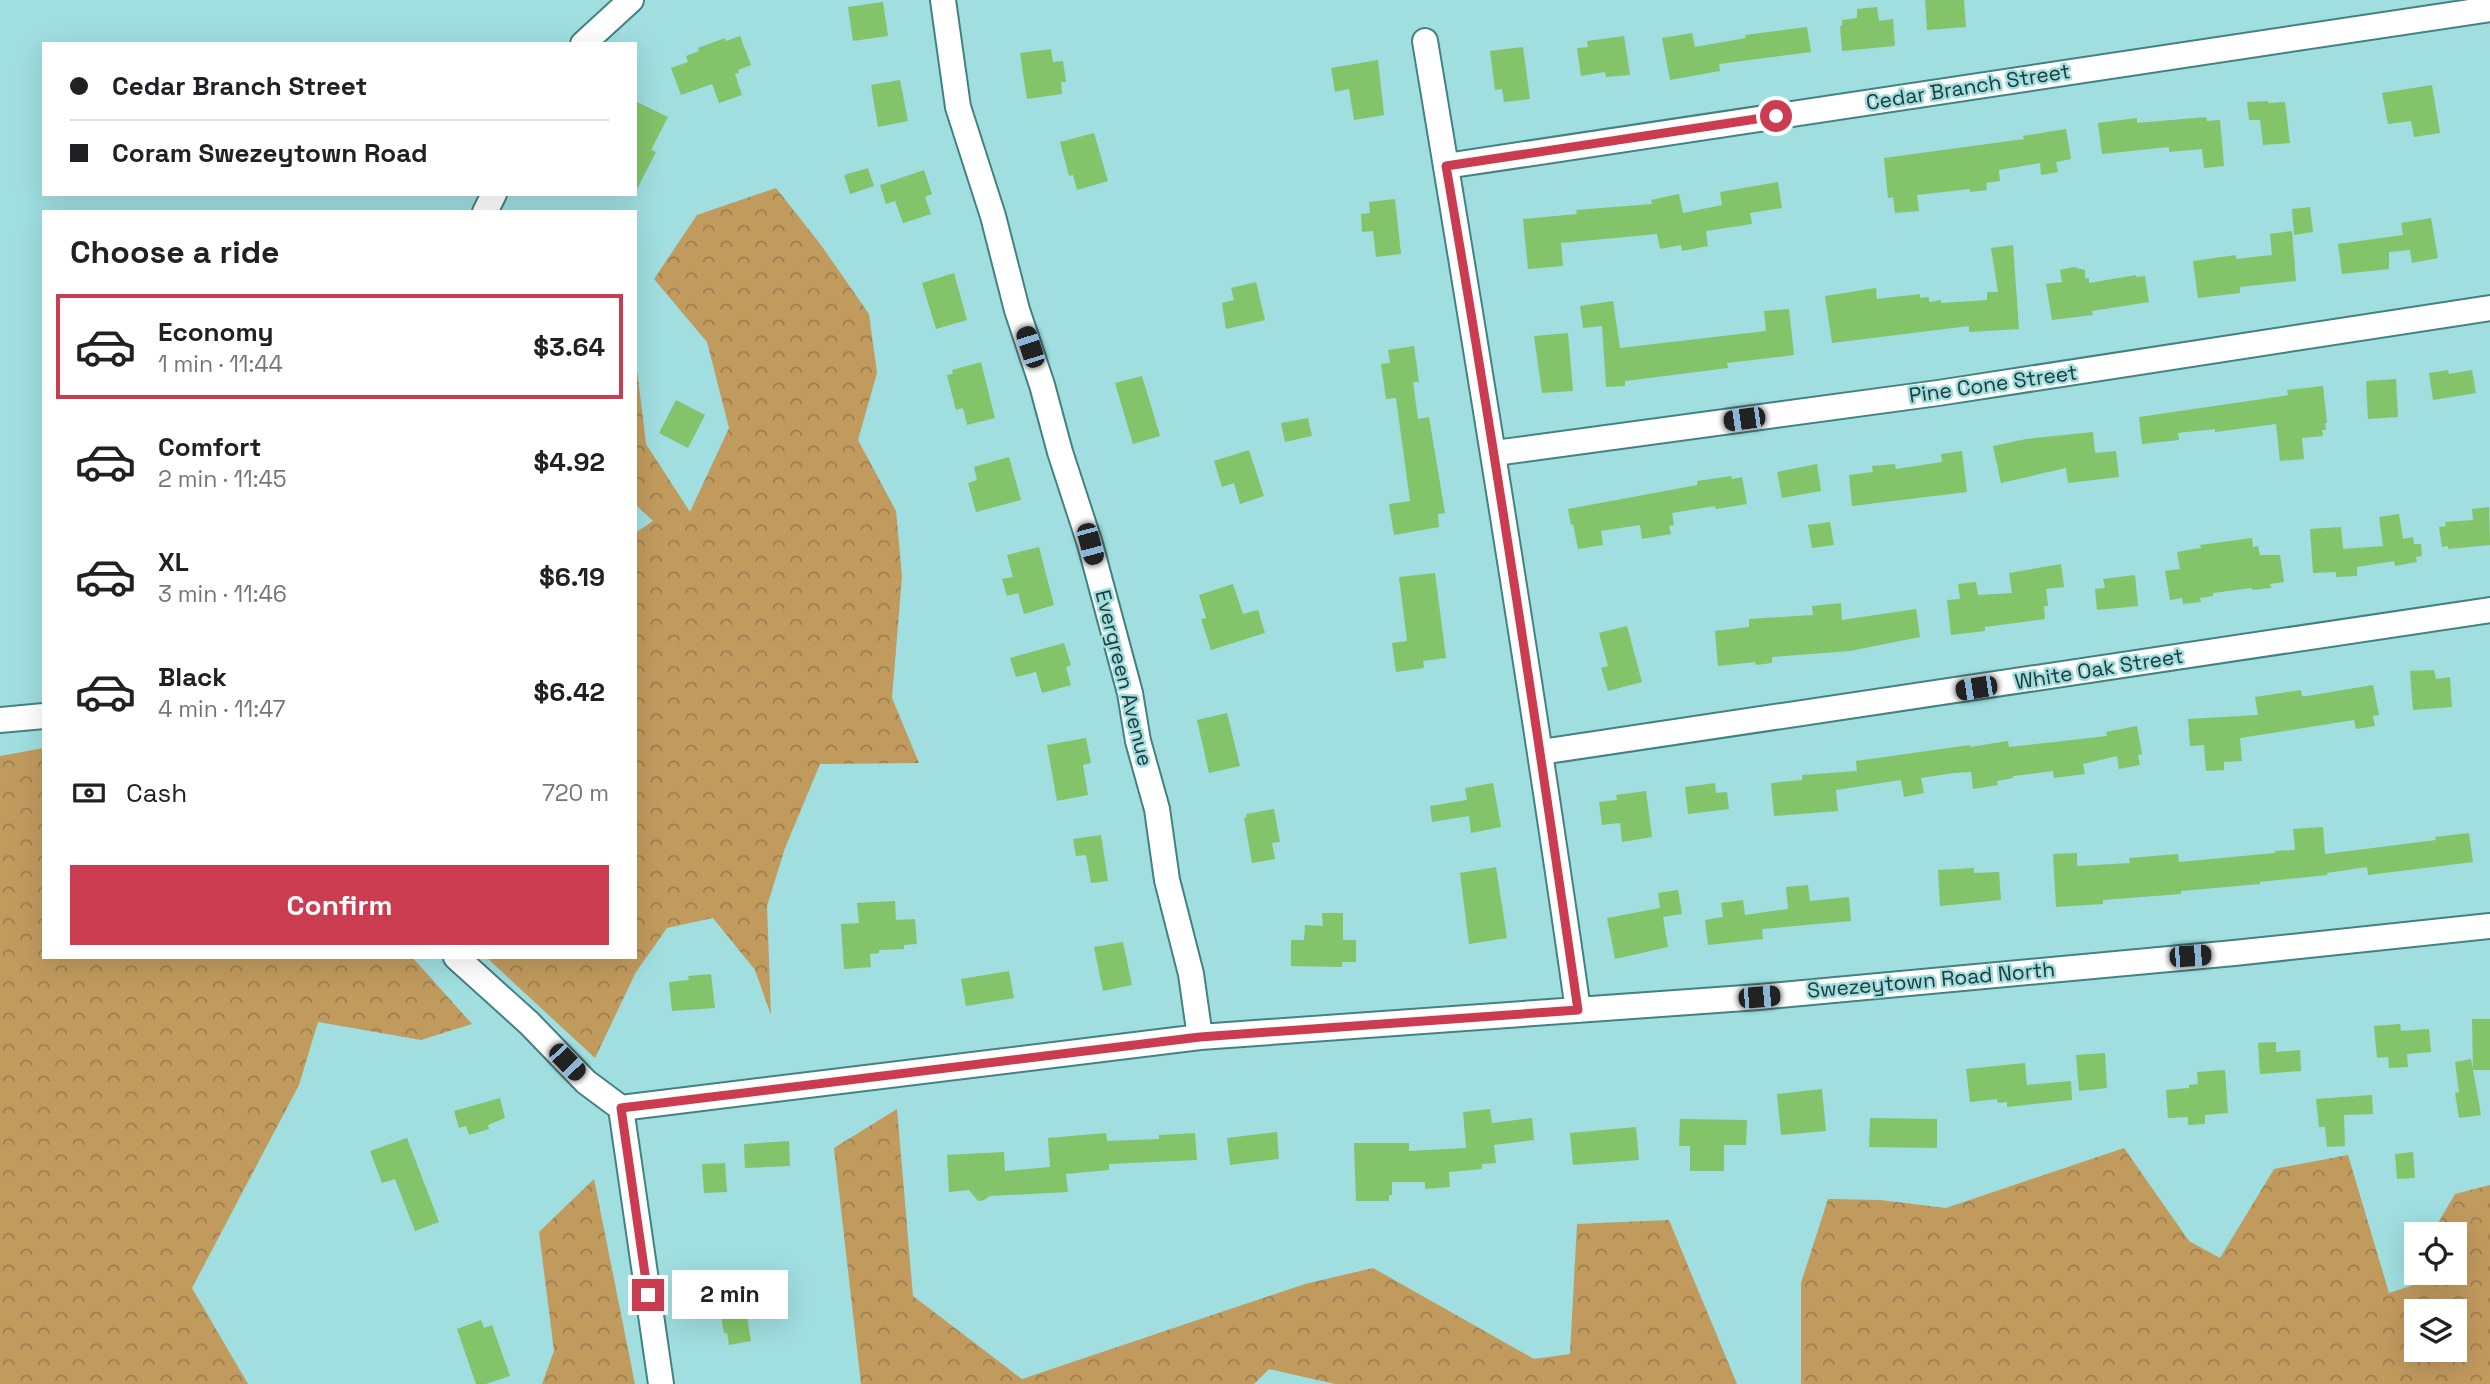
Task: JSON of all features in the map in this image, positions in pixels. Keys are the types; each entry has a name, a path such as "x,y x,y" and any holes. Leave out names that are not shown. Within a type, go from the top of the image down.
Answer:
{"street":[{"path":"585,42 631,0"},
{"name":"Evergreen Avenue","path":"943,0 958,107 993,216 1017,310 1090,544 1130,693 1138,741 1157,810 1167,880 1191,974 1200,1037"},
{"name":"Cedar Branch Street","path":"1446,166 2490,9"},
{"path":"1425,41 1495,453 1542,752 1578,1010"},
{"name":"Pine Cone Street","path":"1495,453 1938,393 2490,308"},
{"name":"White Oak Street","path":"1542,752 2490,610"},
{"path":"0,720 42,716"},
{"name":"Swezeytown Road North","path":"621,1108 1200,1037 1759,997 2490,926"},
{"path":"458,959 529,1023 586,1082 621,1108 661,1384"}],"green space":[{"path":"776,188 821,245 869,314 877,373 858,440 896,511 902,576 892,698 919,763 820,764 785,848 767,906 771,1015 755,970 713,918 667,928 636,972 595,1058 488,959 637,959 637,532 653,521 637,506 637,370 646,444 690,512 729,428 707,342 654,279 697,215"},
{"path":"42,748 42,959 414,959 472,1024 421,1040 318,1022 299,1085 192,1288 248,1384 0,1384 0,756"},
{"path":"897,1109 913,1296 1022,1379 1305,1284 1373,1268 1534,1359 1570,1354 1577,1224 1669,1220 1737,1384 1335,1384 1269,1369 1254,1384 861,1384 834,1148"},
{"path":"2124,1148 2189,1241 2220,1258 2274,1169 2348,1155 2389,1293 2414,1285 2467,1285 2467,1222 2439,1222 2455,1194 2490,1185 2490,1384 1801,1384 1801,1283 1828,1199 1880,1200 1946,1208"},
{"path":"594,1179 635,1384 542,1384 554,1351 539,1232"}],"building":[{"path":"1925,0 1964,0 1966,27 1927,30"},
{"path":"883,2 888,36 853,41 848,7"},
{"path":"1877,7 1879,21 1893,19 1895,46 1842,51 1842,20 1857,18 1857,9"},
{"path":"1807,27 1811,52 1719,64 1720,71 1670,80 1662,38 1692,33 1695,47 1746,38 1745,35"},
{"path":"740,36 751,65 735,74 742,95 719,103 712,84 681,95 671,68 688,62 686,56 699,51 698,48 725,38 726,41"},
{"path":"1624,36 1630,75 1606,77 1605,72 1581,76 1577,48 1588,47 1587,41"},
{"path":"1523,47 1530,99 1504,102 1502,89 1495,90 1490,51"},
{"path":"1051,49 1053,62 1063,61 1066,82 1061,82 1062,94 1027,99 1020,53"},
{"path":"1378,60 1384,115 1354,120 1349,89 1335,92 1331,68"},
{"path":"900,80 908,121 878,127 871,85"},
{"path":"2432,85 2440,133 2414,137 2411,121 2388,124 2382,93"},
{"path":"637,102 668,117 651,150 656,152 637,189"},
{"path":"2247,102 2285,102 2290,143 2263,145 2260,120 2249,120"},
{"path":"2206,117 2207,121 2220,120 2224,166 2204,168 2202,149 2169,152 2169,147 2102,154 2098,123 2137,118 2137,123"},
{"path":"2066,129 2071,159 2056,162 2058,172 2041,175 2040,163 1999,170 2000,181 1986,183 1987,190 1970,192 1970,189 1917,195 1919,211 1895,213 1893,197 1888,198 1884,158 2024,139 2023,136"},
{"path":"1094,133 1108,181 1077,190 1073,175 1069,176 1060,142"},
{"path":"868,168 874,186 850,194 844,175"},
{"path":"924,170 932,194 925,197 931,214 903,223 895,201 886,204 880,185"},
{"path":"1778,182 1782,208 1750,213 1752,224 1706,231 1708,246 1682,251 1681,245 1660,249 1657,234 1561,243 1563,266 1528,269 1523,219 1577,214 1576,210 1652,204 1651,200 1679,194 1683,213 1722,205 1720,192"},
{"path":"1395,199 1401,254 1376,257 1373,231 1362,232 1361,214 1370,213 1369,202"},
{"path":"2310,207 2313,232 2294,235 2292,209"},
{"path":"2431,218 2438,258 2412,263 2410,250 2389,252 2389,269 2342,274 2338,244 2403,235 2401,223"},
{"path":"2292,231 2296,281 2240,287 2240,293 2198,298 2193,261 2236,255 2236,259 2272,255 2270,234"},
{"path":"2013,245 2019,329 1969,332 1969,326 1832,343 1825,296 1876,288 1877,299 1920,294 1920,298 1929,297 1929,302 1987,300 1987,292 1998,292 1991,248"},
{"path":"2074,267 2085,270 2085,278 2089,278 2089,283 2136,275 2145,276 2149,302 2092,311 2093,315 2052,320 2046,284 2062,282 2060,270"},
{"path":"954,273 967,320 936,329 922,283"},
{"path":"1256,282 1265,320 1226,329 1222,303 1234,300 1231,288"},
{"path":"1613,301 1620,348 1766,331 1764,311 1789,309 1794,355 1727,363 1728,368 1625,381 1625,386 1606,387 1602,326 1583,328 1580,306"},
{"path":"1568,333 1573,391 1542,393 1534,336"},
{"path":"1414,346 1419,382 1413,382 1418,419 1429,417 1445,513 1438,514 1439,527 1394,535 1389,504 1410,501 1396,398 1386,399 1381,364 1390,363 1388,350"},
{"path":"981,362 995,418 967,425 963,408 956,410 947,375 953,374 952,370"},
{"path":"2448,370 2449,374 2472,370 2476,393 2433,400 2429,373"},
{"path":"1142,376 1160,436 1133,444 1115,383"},
{"path":"2396,379 2398,417 2368,419 2366,381"},
{"path":"2323,386 2326,430 2322,430 2323,436 2302,438 2304,459 2280,461 2276,424 2215,432 2215,429 2178,433 2179,440 2142,444 2139,417 2283,396 2288,395 2287,390"},
{"path":"676,400 705,415 688,448 659,433"},
{"path":"1308,418 1312,436 1285,442 1281,423"},
{"path":"2093,432 2095,453 2116,451 2119,477 2068,483 2066,468 2001,483 1993,446 2026,439"},
{"path":"1249,450 1264,496 1240,504 1234,483 1222,487 1214,461"},
{"path":"1962,451 1967,492 1852,506 1849,475 1873,472 1872,466 1895,464 1896,469 1942,462 1941,454"},
{"path":"1009,457 1021,500 976,512 968,483 977,480 974,467"},
{"path":"1817,464 1821,491 1782,498 1777,472"},
{"path":"1731,476 1732,479 1742,477 1747,504 1672,513 1674,525 1669,526 1671,534 1642,539 1640,525 1601,531 1603,545 1578,549 1568,509"},
{"path":"2489,507 2490,545 2448,549 2448,546 2442,547 2439,527 2446,526 2445,522 2473,520 2472,509"},
{"path":"2399,514 2403,539 2413,537 2414,544 2421,544 2422,556 2416,557 2417,562 2395,566 2394,561 2357,567 2357,576 2336,577 2336,572 2313,573 2310,529 2341,527 2343,549 2383,546 2379,517"},
{"path":"1830,522 1834,545 1812,548 1808,525"},
{"path":"2252,538 2253,547 2258,546 2260,555 2280,555 2284,582 2270,584 2271,588 2213,593 2213,596 2200,598 2201,602 2183,604 2182,598 2170,600 2165,571 2180,569 2177,552 2201,548 2200,545"},
{"path":"1039,547 1054,605 1024,614 1018,593 1007,596 1002,579 1013,577 1007,555"},
{"path":"2061,564 2064,587 2046,589 2048,606 2044,606 2045,619 1985,627 1985,631 1951,635 1947,600 1960,599 1958,584 1976,582 1978,595 2012,593 2009,573"},
{"path":"1435,573 1446,658 1423,661 1424,668 1396,672 1392,643 1407,641 1399,577"},
{"path":"2135,575 2138,606 2097,610 2095,589 2105,588 2103,579"},
{"path":"1233,584 1243,614 1258,610 1265,633 1211,650 1201,619 1206,618 1199,595"},
{"path":"1841,603 1842,620 1916,609 1920,637 1850,651 1772,657 1772,663 1718,666 1715,631 1749,627 1749,619 1813,615 1812,606"},
{"path":"1627,626 1642,682 1608,691 1601,668 1608,666 1599,633"},
{"path":"1064,643 1071,665 1066,667 1071,685 1042,693 1036,672 1016,677 1010,658"},
{"path":"2434,670 2436,679 2450,677 2452,707 2413,710 2410,671"},
{"path":"2373,685 2379,715 2373,716 2375,726 2356,729 2354,720 2240,738 2242,761 2224,762 2224,770 2206,771 2204,745 2190,746 2188,719 2258,715 2255,697 2301,690 2302,696 2307,696"},
{"path":"1227,713 1240,766 1209,773 1197,720"},
{"path":"2137,726 2142,754 2138,755 2140,765 2119,769 2117,756 2083,764 2085,774 2054,778 2053,771 2013,776 1997,781 1998,785 1973,789 1971,772 1954,773 1921,778 1924,793 1904,797 1901,780 1836,790 1838,811 1774,816 1771,783 1802,780 1802,775 1857,771 1856,761 2008,741 2009,747 2107,736 2106,732"},
{"path":"1086,738 1091,763 1083,765 1088,795 1057,801 1047,745"},
{"path":"1493,783 1501,827 1471,833 1469,816 1432,822 1430,806 1467,800 1465,788"},
{"path":"1715,783 1716,793 1727,792 1729,809 1688,814 1685,787"},
{"path":"1646,791 1652,837 1622,842 1620,823 1602,825 1599,802 1617,800 1616,795"},
{"path":"1274,809 1280,842 1272,843 1275,859 1252,863 1244,818 1247,817 1246,814"},
{"path":"2323,827 2325,854 2436,840 2435,837 2469,833 2473,862 2368,875 2367,867 2260,884 2103,900 2103,904 2056,907 2053,854 2077,853 2077,866 2130,863 2129,858 2178,854 2179,862 2275,853 2295,850 2293,829"},
{"path":"1101,835 1108,881 1091,883 1086,855 1076,856 1073,839"},
{"path":"1496,867 1507,938 1469,944 1460,873"},
{"path":"1974,868 1974,873 1999,872 2001,900 1940,906 1938,870"},
{"path":"1808,885 1810,901 1849,897 1851,921 1762,929 1763,939 1708,945 1705,920 1723,917 1721,903 1743,900 1745,915 1788,909 1786,887"},
{"path":"1678,890 1682,914 1663,917 1668,947 1615,959 1607,918 1660,908 1658,893"},
{"path":"895,901 896,920 915,919 917,944 904,945 904,949 879,950 879,953 870,954 871,967 844,969 841,924 859,923 857,903"},
{"path":"1322,913 1343,913 1343,940 1356,940 1356,962 1342,962 1342,967 1291,966 1291,940 1304,940 1305,925 1323,926"},
{"path":"1123,942 1132,985 1103,991 1094,947"},
{"path":"1009,971 1014,998 966,1006 961,979"},
{"path":"711,974 715,1008 672,1011 669,982 689,980 688,976"},
{"path":"2472,1019 2490,1019 2490,1070 2473,1070 2481,1115 2459,1118 2455,1093 2459,1092 2455,1062 2471,1059 2473,1069"},
{"path":"2400,1024 2401,1031 2429,1029 2431,1052 2407,1054 2408,1067 2389,1068 2388,1057 2377,1058 2374,1026"},
{"path":"2276,1042 2276,1052 2300,1050 2301,1071 2260,1074 2258,1043"},
{"path":"2105,1053 2107,1088 2079,1091 2076,1055"},
{"path":"2025,1063 2027,1085 2071,1081 2072,1100 2007,1107 2007,1102 1998,1103 1997,1099 1970,1102 1966,1069"},
{"path":"2225,1070 2228,1113 2205,1115 2205,1124 2188,1125 2188,1117 2168,1118 2166,1090 2189,1088 2189,1085 2198,1084 2197,1072"},
{"path":"1822,1089 1826,1131 1781,1135 1777,1094"},
{"path":"2372,1095 2373,1114 2344,1115 2345,1146 2327,1147 2325,1127 2319,1127 2316,1099"},
{"path":"500,1098 505,1118 488,1125 489,1129 469,1135 466,1126 459,1128 454,1111"},
{"path":"1490,1109 1492,1123 1532,1118 1534,1140 1494,1145 1496,1163 1482,1164 1482,1169 1449,1172 1450,1187 1425,1189 1425,1182 1392,1182 1389,1201 1356,1201 1354,1143 1409,1143 1409,1151 1466,1148 1463,1112"},
{"path":"1870,1118 1937,1119 1937,1148 1869,1147"},
{"path":"1680,1119 1747,1120 1746,1145 1724,1145 1724,1171 1690,1171 1690,1146 1679,1146"},
{"path":"1636,1127 1639,1160 1573,1165 1570,1133"},
{"path":"1277,1132 1279,1159 1230,1165 1227,1138"},
{"path":"1106,1133 1107,1141 1159,1139 1159,1135 1195,1133 1197,1160 1109,1164 1109,1170 1066,1174 1068,1192 990,1196 978,1201 969,1190 949,1192 947,1155 1004,1152 1005,1171 1050,1167 1048,1138"},
{"path":"407,1138 439,1222 415,1231 395,1179 382,1183 370,1151"},
{"path":"789,1141 790,1166 745,1168 744,1144"},
{"path":"2413,1152 2415,1178 2397,1179 2395,1154"},
{"path":"725,1163 727,1192 704,1193 702,1164"},
{"path":"742,1288 751,1341 729,1345 727,1333 724,1333 717,1292"},
{"path":"481,1320 484,1328 492,1325 510,1376 486,1384 476,1384 457,1329"}],"route":[{"path":"648,1295 621,1108 1200,1037 1578,1010 1542,752 1446,166 1776,116"}]}
